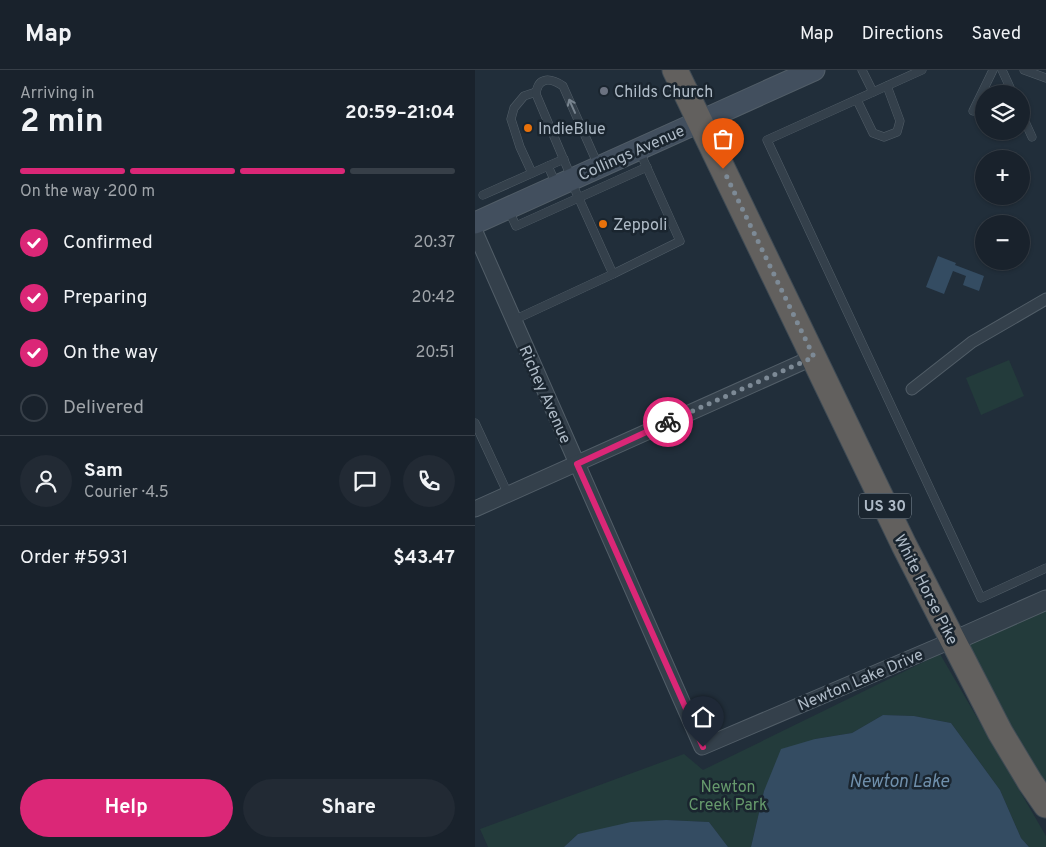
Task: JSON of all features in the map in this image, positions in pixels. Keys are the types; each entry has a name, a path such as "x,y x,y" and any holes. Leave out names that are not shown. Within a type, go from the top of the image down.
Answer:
{"highway":[{"name":"White Horse Pike","path":"675,70 904,545 1000,732 1046,805"}],"main road":[{"name":"Collings Avenue","path":"475,223 507,208 569,186 599,167 643,158 700,121 800,73"}],"street":[{"name":"Richey Avenue","path":"475,232 703,747"},
{"path":"912,389 973,342 1046,300"},
{"path":"475,509 814,357"},
{"name":"Newton Lake Drive","path":"703,747 1046,600"}],"lane":[{"path":"862,70 873,92"},
{"path":"922,70 767,140 981,598 1046,568"},
{"path":"973,111 993,70"},
{"path":"1002,70 1009,85"},
{"path":"1024,70 1046,78"},
{"path":"599,167 563,86 555,81 546,80 541,82 537,87 536,94 564,159 569,186 613,274"},
{"path":"857,100 873,134 884,137 897,132 900,121 887,86"},
{"path":"532,173 520,147 511,119 514,108 524,96 536,92"},
{"path":"1030,133 1032,137"},
{"path":"514,320 680,241 643,158 569,186"},
{"path":"483,195 564,159"},
{"path":"547,166 569,186"},
{"path":"475,423 508,494"}],"green space":[{"path":"1009,360 1024,396 981,415 966,378"},
{"path":"1046,598 1046,805 953,640"},
{"name":"Newton Creek Park","path":"940,654 1046,836 1046,847 1029,847 1021,838 1000,790 951,723 914,716 883,715 852,733 815,739 764,791 751,847 728,847 709,822 666,820 578,834 564,847 488,847 480,829 684,754 703,770"}],"water":[{"path":"938,256 984,276 979,291 963,285 966,276 953,271 944,294 926,287"},
{"name":"Newton Lake","path":"883,715 914,716 951,723 1000,790 1021,838 1029,847 751,847 764,791 781,749 815,739 852,733"},
{"path":"666,820 709,822 728,847 564,847 578,834 631,822"}],"way so far":[{"path":"668,422 814,357 723,169"}],"place":[{"name":"Childs Church","path":"604,91"},
{"name":"IndieBlue","path":"528,128"},
{"name":"Zeppoli","path":"603,224"}],"route":[{"path":"668,422 577,464 703,747"}]}
